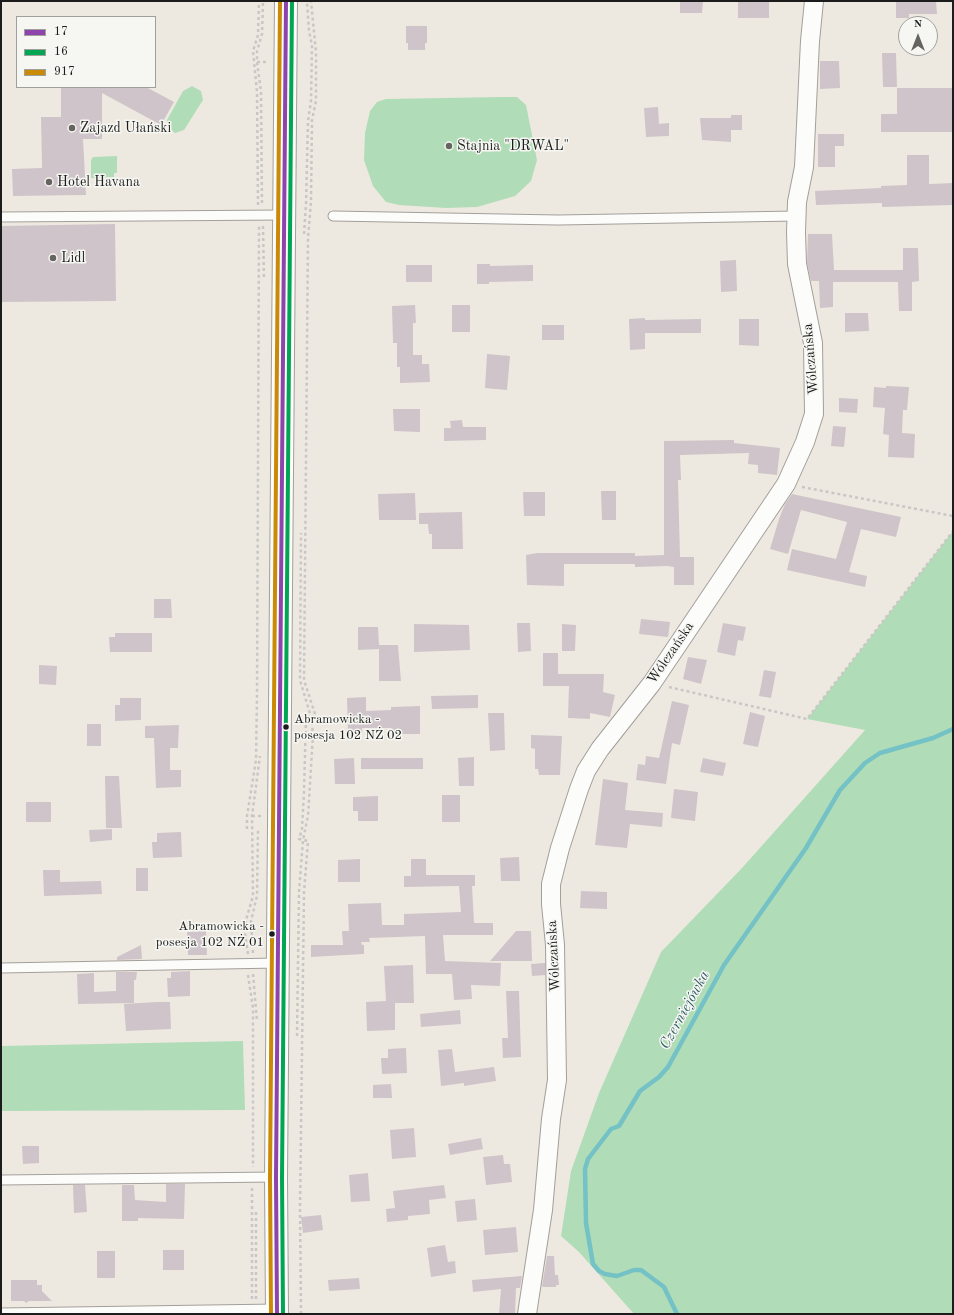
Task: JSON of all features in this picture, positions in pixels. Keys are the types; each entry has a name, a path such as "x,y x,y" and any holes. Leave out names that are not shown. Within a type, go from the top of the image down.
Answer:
{"main road":[{"path":"266,1311 262,1176 278,963 286,1"}],"street":[{"name":"Wólczańska","path":"527,1314 543,1210 551,1119 557,1080 555,945 551,904 551,884 554,867 586,771 652,683 786,484 805,442 814,414 815,398 813,343 797,264 797,216 804,167 810,41 814,1"}],"lane":[{"path":"1,217 284,214"},
{"path":"333,216 558,220 797,216"},
{"path":"1,968 249,961 278,963"},
{"path":"1,1180 262,1176"},
{"path":"1,1313 266,1311"}],"path":[{"path":"259,1 258,35 253,52 257,92 260,214 264,281"},
{"path":"247,829 247,816 256,760 261,92 257,57 262,34 263,1"},
{"path":"303,238 306,204 308,121 312,101 312,45 308,31 307,1"},
{"path":"301,1314 300,1210 304,892 308,841 299,839 302,828 306,717 316,717 304,680 308,238 311,202 312,120 316,101 316,52 312,1"},
{"path":"262,528 263,432"},
{"path":"297,1039 299,892 303,840 307,828 313,734 311,717 300,680 301,482"},
{"path":"786,484 953,516"},
{"path":"652,683 807,719 953,531"},
{"path":"262,619 262,637"},
{"path":"258,1022 245,934 246,920 253,896 252,816 260,760 261,710"},
{"path":"249,961 254,956 251,921 257,896 258,829"},
{"path":"249,961 254,1015 262,1176"},
{"path":"257,1075 266,1311"},
{"path":"256,1204 266,1311"},
{"path":"296,1230 296,1245"}],"green space":[{"path":"192,86 201,91 203,100 184,130 175,133 168,127 167,120 183,91"},
{"name":"Stajnia \"DRWAL\"","path":"517,97 526,105 537,160 531,181 515,196 477,207 446,208 399,205 386,202 373,186 364,160 365,133 370,111 377,102 386,99"},
{"path":"117,156 117,173 114,173 114,177 91,178 91,160 93,157"},
{"path":"953,531 953,1314 634,1314 579,1252 561,1236 571,1171 599,1093 661,952 742,868 865,730 807,719"},
{"path":"243,1041 245,1110 1,1111 1,1046"}],"building":[{"path":"680,1 703,1 702,13 680,13"},
{"path":"738,1 769,1 769,18 738,18"},
{"path":"896,1 936,1 937,14 909,14 909,16 898,16 898,18 896,18"},
{"path":"406,26 427,26 427,43 425,43 425,50 408,50 408,43 406,43"},
{"path":"882,53 896,53 897,87 883,87"},
{"path":"820,61 839,61 840,88 820,89"},
{"path":"61,88 148,88 174,102 161,125 102,93 102,139 83,139 86,195 13,196 12,169 42,168 41,117 61,117"},
{"path":"897,88 953,88 953,132 881,132 881,114 897,114"},
{"path":"658,107 659,124 669,123 669,136 646,137 644,108"},
{"path":"731,115 742,115 742,130 731,130 731,142 702,140 700,118 731,118"},
{"path":"818,134 844,134 844,146 835,146 835,167 818,167"},
{"path":"907,155 929,155 929,184 953,183 953,205 882,207 882,203 816,205 815,191 881,188 881,186 907,185"},
{"path":"115,224 116,301 1,302 1,226"},
{"path":"808,234 832,234 834,270 903,270 903,248 918,248 919,281 912,282 912,311 899,311 898,282 833,282 833,307 820,308 819,281 811,281 807,263"},
{"path":"736,260 737,291 721,292 720,261"},
{"path":"477,264 490,264 490,266 533,265 533,281 489,282 489,284 477,284"},
{"path":"406,265 432,265 432,282 406,282"},
{"path":"415,305 416,323 413,323 413,355 422,355 422,364 429,364 430,382 400,383 400,367 397,367 397,343 393,343 392,306"},
{"path":"452,305 470,305 470,332 452,332"},
{"path":"845,313 868,313 869,331 845,332"},
{"path":"645,318 645,320 701,319 701,333 645,333 645,349 630,350 629,319"},
{"path":"739,319 759,319 759,346 739,345"},
{"path":"542,325 564,325 564,340 542,340"},
{"path":"487,354 510,356 507,390 485,388"},
{"path":"886,386 909,387 907,410 903,410 902,433 915,434 914,458 888,457 889,435 883,434 885,408 873,407 874,387 886,388"},
{"path":"839,398 858,399 857,413 839,412"},
{"path":"393,409 420,409 420,432 394,431"},
{"path":"462,420 463,427 486,427 486,440 444,441 444,428 451,428 450,421"},
{"path":"833,426 846,427 844,447 831,446"},
{"path":"734,440 734,443 780,448 777,475 758,473 758,465 748,464 749,453 680,455 681,480 678,480 680,557 694,557 694,585 674,585 674,567 635,567 635,564 564,564 564,586 527,585 526,555 537,553 635,553 635,556 664,555 664,441"},
{"path":"601,491 616,491 616,520 602,520"},
{"path":"523,492 545,492 545,516 524,516"},
{"path":"415,493 416,520 379,520 378,494"},
{"path":"792,494 901,517 896,537 861,529 849,572 867,576 865,587 787,570 792,549 836,559 847,522 801,510 788,554 770,549 785,504"},
{"path":"462,512 463,549 432,549 432,534 429,534 428,524 419,524 419,513"},
{"path":"154,599 171,599 172,618 154,618"},
{"path":"641,619 670,622 668,637 639,634"},
{"path":"517,623 530,623 531,651 518,652"},
{"path":"723,623 746,627 743,641 738,640 735,656 717,652"},
{"path":"414,624 469,625 470,650 414,652"},
{"path":"562,624 576,625 575,651 562,651"},
{"path":"358,627 378,627 379,645 398,645 401,681 379,681 379,649 358,650"},
{"path":"115,633 152,633 152,652 110,652 109,637 115,637"},
{"path":"543,653 558,653 558,674 604,674 603,692 615,695 610,717 590,713 590,719 568,718 569,686 543,686"},
{"path":"688,657 707,660 701,684 683,679"},
{"path":"39,665 57,666 56,685 39,684"},
{"path":"764,670 776,672 771,698 759,696"},
{"path":"478,695 478,708 432,709 431,696"},
{"path":"366,697 366,711 391,710 391,707 420,706 420,734 391,734 391,728 362,728 362,733 348,733 347,698"},
{"path":"120,698 141,698 141,720 115,721 115,705 120,705"},
{"path":"672,701 689,705 680,745 672,743 666,784 636,780 638,764 645,765 646,756 659,758"},
{"path":"750,712 765,716 758,747 743,744"},
{"path":"488,713 504,713 505,750 490,751"},
{"path":"87,724 101,724 101,746 87,746"},
{"path":"179,725 178,748 170,748 170,770 181,770 181,787 156,788 154,738 145,738 145,726"},
{"path":"531,735 562,736 560,775 539,775 538,769 535,769 535,749 531,748"},
{"path":"474,757 474,786 459,786 458,758"},
{"path":"354,758 355,784 335,784 334,759"},
{"path":"361,758 423,758 423,769 361,769"},
{"path":"703,758 726,763 723,776 700,772"},
{"path":"105,776 119,776 122,828 106,828"},
{"path":"603,779 628,783 625,810 663,813 662,827 630,824 627,848 595,845"},
{"path":"674,789 698,792 695,821 671,818"},
{"path":"442,795 460,795 460,822 442,822"},
{"path":"378,796 378,821 358,821 358,811 353,811 353,797"},
{"path":"26,802 51,802 51,822 26,822"},
{"path":"112,829 112,840 90,842 89,830"},
{"path":"181,832 182,857 153,858 152,842 157,842 157,833"},
{"path":"519,857 520,881 501,881 500,858"},
{"path":"360,859 360,882 338,882 338,860"},
{"path":"411,859 426,859 426,875 475,875 475,886 472,886 474,923 493,923 493,935 443,935 445,961 501,963 500,986 471,985 472,999 454,1000 452,974 426,974 425,936 369,938 370,942 361,942 362,945 364,945 364,954 311,957 311,945 343,945 342,931 349,931 348,904 381,903 382,925 404,925 404,914 461,912 459,886 404,887 404,876 411,876"},
{"path":"136,868 148,868 148,891 136,891"},
{"path":"43,870 60,870 60,882 101,881 102,894 44,896"},
{"path":"581,891 607,892 607,909 580,908"},
{"path":"206,931 207,955 188,955 187,932"},
{"path":"516,931 531,931 532,961 490,961"},
{"path":"141,945 142,959 117,960 117,957"},
{"path":"545,963 545,975 532,976 531,964"},
{"path":"413,965 414,1003 395,1003 395,1030 367,1031 366,1002 386,1001 384,966"},
{"path":"190,971 190,996 168,997 167,978 171,978 171,972"},
{"path":"116,972 137,972 136,980 134,980 134,1003 78,1004 77,974 94,973 94,992 116,991"},
{"path":"506,991 519,991 521,1057 503,1058 502,1038 508,1038"},
{"path":"170,1002 171,1029 126,1031 124,1004"},
{"path":"460,1010 461,1024 421,1027 420,1014"},
{"path":"406,1048 407,1073 382,1074 381,1058 388,1058 388,1049"},
{"path":"452,1049 455,1072 494,1067 496,1081 464,1086 464,1083 441,1086 438,1050"},
{"path":"391,1084 392,1098 373,1098 373,1085"},
{"path":"414,1128 416,1157 392,1159 390,1130"},
{"path":"481,1138 483,1149 450,1155 448,1144"},
{"path":"22,1146 39,1146 39,1163 23,1164"},
{"path":"503,1155 504,1164 510,1164 512,1182 486,1185 483,1157"},
{"path":"368,1173 370,1201 351,1202 349,1175"},
{"path":"166,1184 185,1184 184,1219 138,1218 138,1221 122,1221 122,1185 134,1185 135,1200 166,1202"},
{"path":"73,1185 85,1185 87,1212 74,1213"},
{"path":"444,1185 446,1198 429,1200 430,1214 408,1216 408,1220 387,1222 386,1209 395,1208 393,1191"},
{"path":"475,1199 477,1220 457,1222 455,1201"},
{"path":"321,1215 323,1230 303,1233 301,1217"},
{"path":"516,1227 518,1252 485,1255 483,1230"},
{"path":"445,1245 448,1262 455,1261 456,1273 431,1277 427,1248"},
{"path":"163,1250 184,1250 184,1270 163,1270"},
{"path":"97,1251 115,1251 115,1278 97,1278"},
{"path":"547,1256 554,1256 555,1275 558,1275 559,1285 556,1285 556,1287 542,1286"},
{"path":"522,1276 520,1288 516,1288 515,1314 499,1314 501,1289 473,1292 472,1280"},
{"path":"359,1278 360,1289 329,1291 328,1280"},
{"path":"11,1280 37,1280 37,1285 42,1285 42,1291 52,1301 29,1301 26,1303 24,1301 11,1301"}],"waterway":[{"name":"Czerniejówka","path":"677,1314 664,1287 641,1270 634,1270 617,1276 605,1274 599,1271 593,1264 586,1223 585,1169 588,1159 611,1129 619,1126 640,1091 659,1077 668,1067 724,965 806,848 840,790 865,763 880,753 933,738 953,729"}],"transit line":[{"name":"917","path":"271,1314 270,1177 280,1"},
{"name":"17","path":"277,1314 276,1177 286,1"},
{"name":"16","path":"283,1314 282,1177 292,1"}],"place":[{"name":"Zajazd Ułański","path":"72,128"},
{"name":"Stajnia \"DRWAL\"","path":"449,146"},
{"name":"Hotel Havana","path":"49,182"},
{"name":"Lidl","path":"53,258"},
{"name":"Abramowicka - posesja 102 NŻ 02","path":"286,727"},
{"name":"Abramowicka - posesja 102 NŻ 01","path":"272,934"}]}
